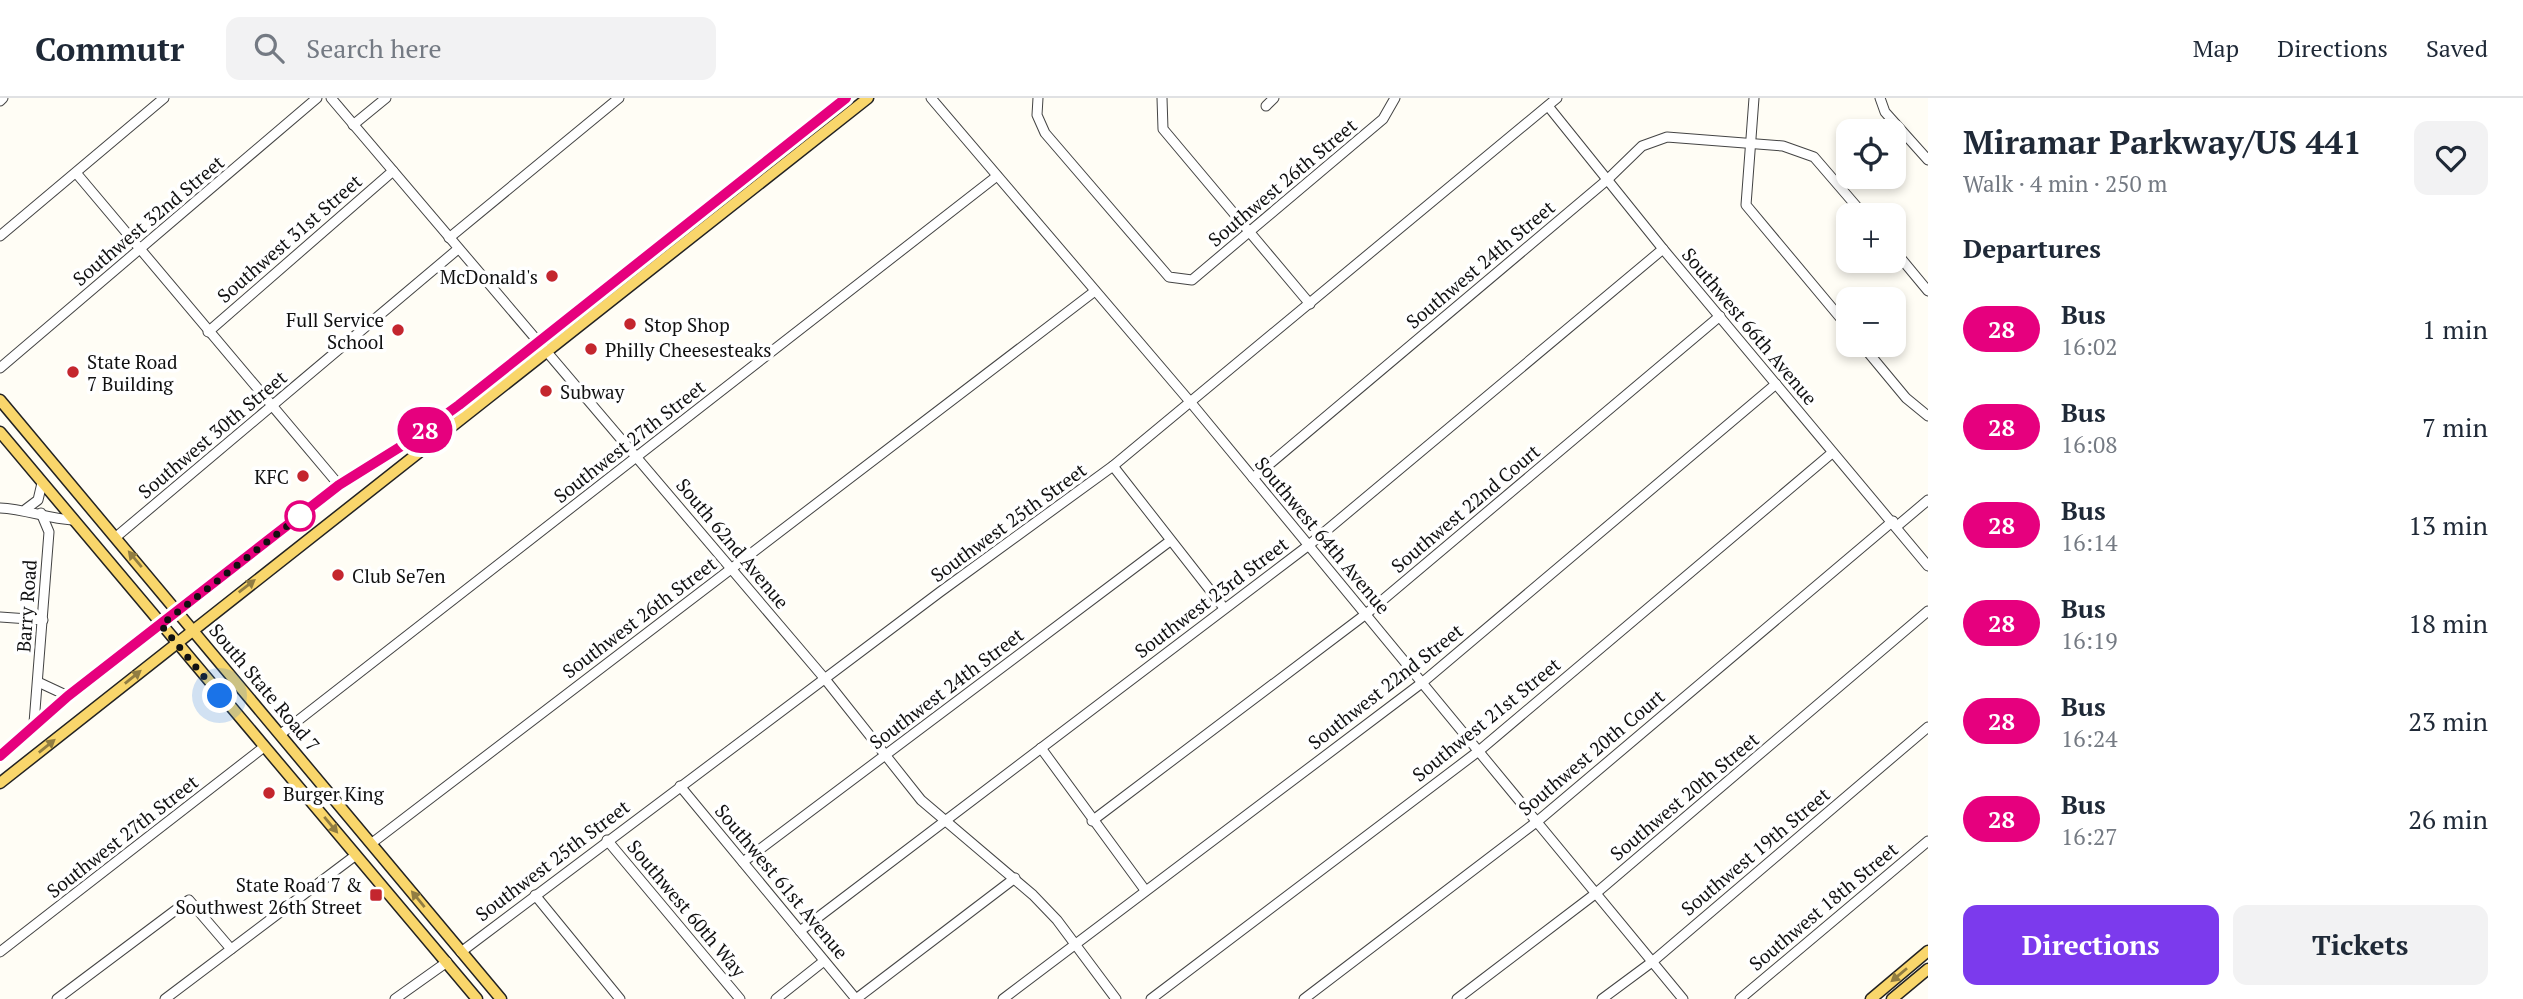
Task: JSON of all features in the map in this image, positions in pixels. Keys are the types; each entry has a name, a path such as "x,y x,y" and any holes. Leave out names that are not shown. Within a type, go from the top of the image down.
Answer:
{"main road":[{"path":"0,756 34,723 339,485 408,442 846,98"},
{"path":"0,783 175,642 547,353 868,98"},
{"path":"739,200 743,187 762,170 771,157"},
{"name":"South State Road 7","path":"3,405 282,733 501,999"},
{"name":"South State Road 7","path":"0,432 477,999"},
{"path":"430,942 448,951 461,952"},
{"path":"1871,999 1928,951"},
{"path":"447,962 459,962 478,972"},
{"path":"1892,999 1928,969"}],"street":[{"path":"0,236 77,174 164,98"},
{"name":"Southwest 32nd Street","path":"0,368 317,98"},
{"name":"South 62nd Avenue","path":"331,98 638,456 825,679 884,757 921,800 1015,878 1057,920 1116,999"},
{"path":"353,125 386,98"},
{"path":"449,238 619,98"},
{"name":"Southwest 64th Avenue","path":"931,98 1192,404 1539,820 1595,894 1684,999"},
{"name":"Southwest 26th Street","path":"1038,98 1037,115 1045,132 1169,277 1182,281 1192,280 1251,233 1383,118 1395,98"},
{"path":"1162,98 1160,113 1163,129 1310,304"},
{"path":"1265,106 1274,98"},
{"name":"Southwest 25th Street","path":"461,952 607,840 1113,466 1192,404 1557,98"},
{"path":"1754,98 1746,205 1836,313"},
{"path":"1880,98 1885,111 1928,160"},
{"name":"Southwest 66th Avenue","path":"1548,106 1663,249 1928,566"},
{"name":"Southwest 24th Street","path":"1253,478 1607,180 1642,146 1667,137 1783,146 1814,157 1854,203"},
{"name":"Southwest 31st Street","path":"208,332 393,172"},
{"path":"77,174 339,485"},
{"name":"Southwest 27th Street","path":"282,733 997,176"},
{"name":"Southwest 30th Street","path":"116,537 458,249"},
{"name":"Southwest 23rd Street","path":"800,931 1309,545 1663,249"},
{"path":"1906,264 1928,291"},
{"name":"Southwest 26th Street","path":"372,843 1095,291"},
{"name":"Southwest 22nd Court","path":"1093,821 1366,614 1720,316"},
{"path":"1872,357 1906,398 1928,416"},
{"name":"Southwest 22nd Street","path":"1003,999 1423,682 1776,384"},
{"name":"Southwest 21st Street","path":"1151,999 1480,750 1832,453"},
{"path":"1113,466 1224,608"},
{"path":"26,509 36,503 42,483"},
{"name":"Southwest 20th Court","path":"1304,999 1539,820 1895,524 1928,500"},
{"path":"0,508 26,509 59,521 72,520"},
{"name":"Barry Road","path":"34,723 49,531 41,513"},
{"path":"49,531 59,521"},
{"name":"Southwest 24th Street","path":"743,862 1170,541"},
{"name":"Southwest 20th Street","path":"1457,999 1595,894 1928,611"},
{"path":"0,617 43,620"},
{"path":"38,682 68,696"},
{"name":"Southwest 19th Street","path":"1602,999 1652,962 1928,726"},
{"name":"Southwest 27th Street","path":"0,952 264,747"},
{"path":"1041,747 1145,890"},
{"name":"Southwest 61st Avenue","path":"680,786 856,999"},
{"name":"Southwest 60th Way","path":"607,840 740,999"},
{"name":"Southwest 18th Street","path":"1740,999 1928,841"},
{"path":"165,999 356,855"},
{"path":"856,999 1015,878"},
{"path":"535,895 620,999"},
{"path":"57,999 189,900 231,949"},
{"path":"776,999 824,961"},
{"path":"394,999 447,962"}],"bus line":[{"name":"28","path":"0,756 34,723 339,485 408,442 459,405 846,98"}],"place":[{"name":"McDonald's","path":"552,276"},
{"name":"Stop Shop","path":"630,324"},
{"name":"Full Service School","path":"398,330"},
{"name":"Philly Cheesesteaks","path":"591,349"},
{"name":"State Road 7 Building","path":"73,372"},
{"name":"Subway","path":"546,391"},
{"name":"KFC","path":"303,476"},
{"name":"Club Se7en","path":"338,575"},
{"name":"Burger King","path":"269,793"},
{"name":"State Road 7 & Southwest 26th Street","path":"376,895"}],"route":[{"path":"220,696 161,625 302,514 300,516"}]}
